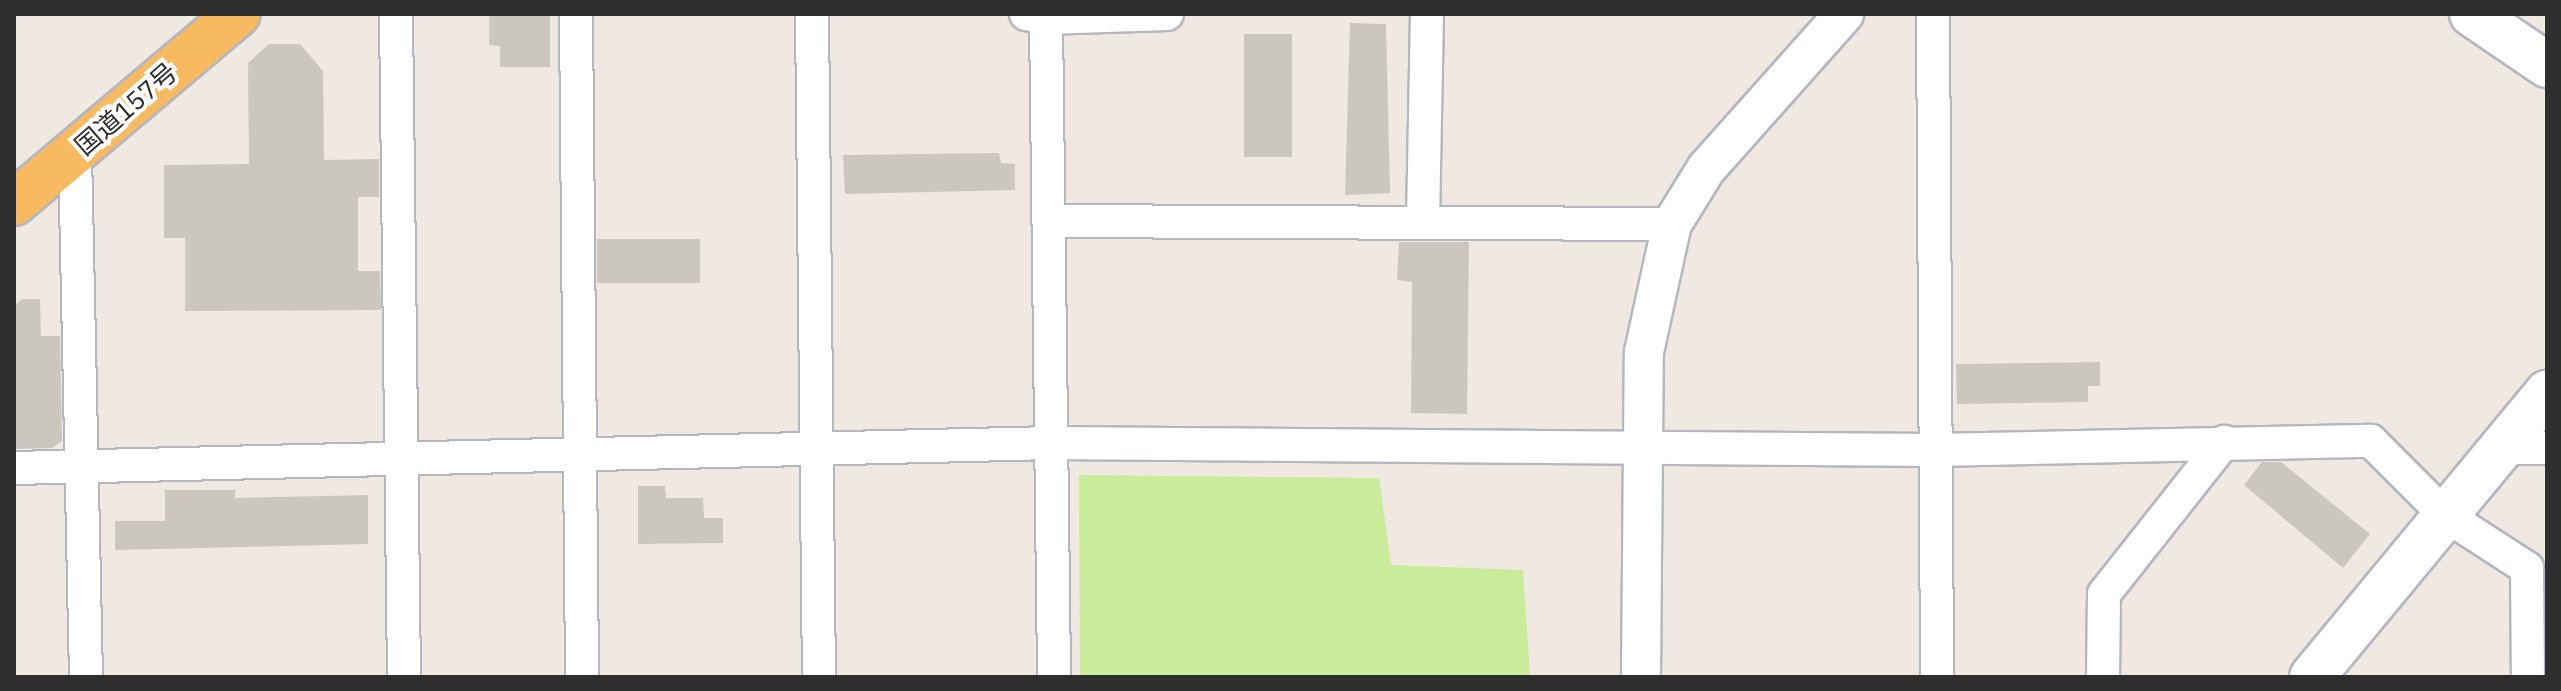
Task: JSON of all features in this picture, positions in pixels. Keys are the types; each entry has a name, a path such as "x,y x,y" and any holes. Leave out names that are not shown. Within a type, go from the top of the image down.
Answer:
{"highway":[{"name":"国道157号","path":"14,203 238,14"}],"main road":[{"path":"2472,14 2547,65"},
{"path":"2312,677 2547,393"}],"street":[{"path":"396,14 404,677"},
{"path":"576,14 582,677"},
{"path":"812,14 819,677"},
{"path":"1054,677 1049,221 1036,16 1167,14"},
{"path":"1423,221 1427,14"},
{"path":"1641,677 1640,448 1647,315 1672,224 1706,169 1844,14"},
{"path":"1933,14 1933,450 1937,677"},
{"path":"75,153 85,469 86,677"},
{"path":"1049,221 1672,224"},
{"path":"14,468 580,460 1052,443 1933,450 2371,441 2445,515 2537,568 2528,677"},
{"path":"2103,677 2104,594 2224,442"},
{"path":"2499,448 2547,448"}],"green space":[{"path":"1079,475 1379,478 1391,565 1523,570 1530,677 1080,677"}],"building":[{"path":"489,14 550,14 550,67 500,67 500,46 489,45"},
{"path":"1350,23 1386,24 1390,193 1345,195"},
{"path":"1244,34 1292,34 1292,157 1244,157"},
{"path":"269,44 300,44 323,71 324,160 379,159 379,197 358,197 358,271 380,271 381,310 185,311 185,238 164,238 164,165 249,164 248,63"},
{"path":"999,153 1001,163 1015,164 1015,190 845,194 843,155"},
{"path":"597,239 700,239 700,283 597,283"},
{"path":"1399,242 1469,242 1467,414 1411,413 1412,282 1397,280"},
{"path":"22,299 40,299 41,336 60,336 62,441 52,448 14,449 14,306"},
{"path":"2100,362 2100,386 2088,386 2088,402 1957,404 1956,364"},
{"path":"2262,462 2281,462 2370,534 2343,568 2244,485"},
{"path":"638,486 665,486 666,498 703,498 704,518 723,518 723,543 638,544"},
{"path":"165,490 235,490 235,498 368,495 368,544 115,550 115,521 165,521"}]}
